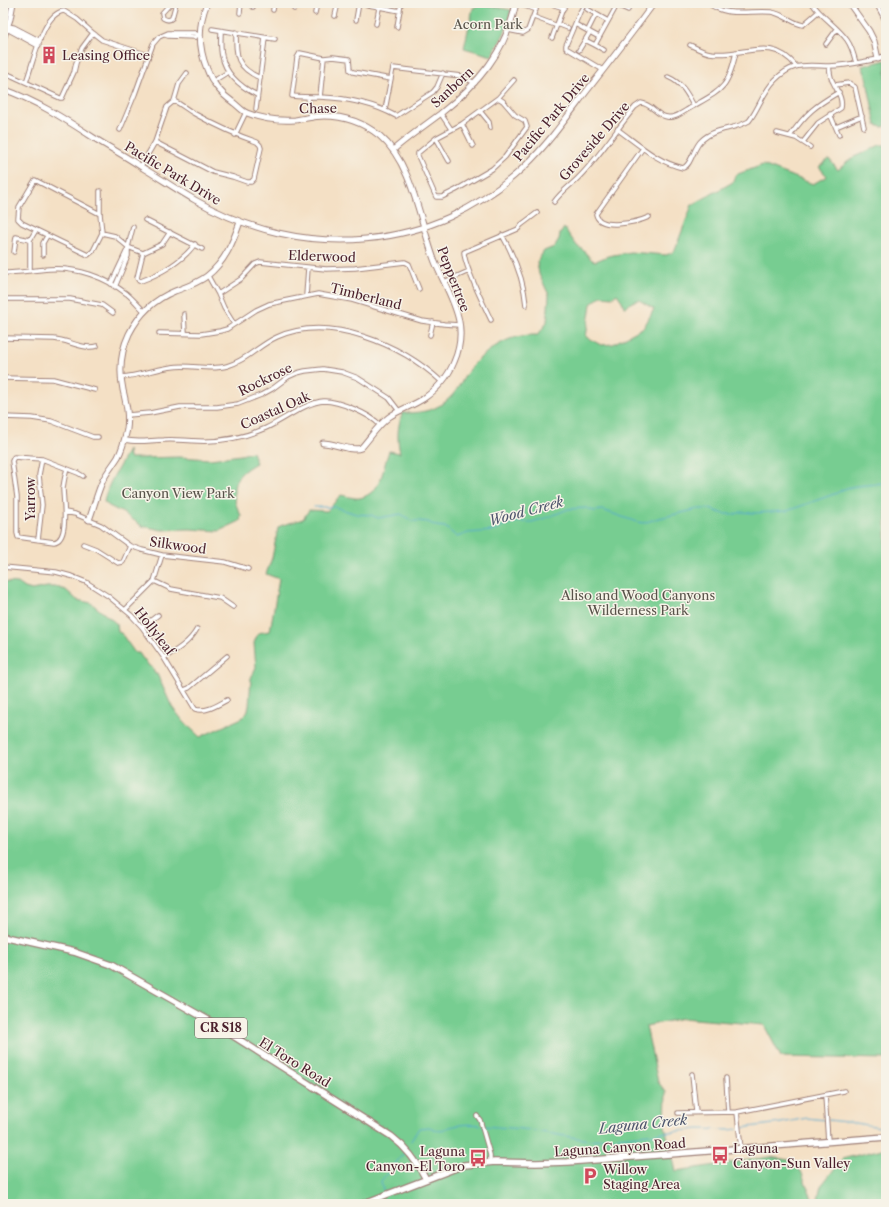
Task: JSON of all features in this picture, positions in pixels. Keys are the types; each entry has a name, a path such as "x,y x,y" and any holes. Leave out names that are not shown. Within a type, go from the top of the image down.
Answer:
{"main road":[{"name":"El Toro Road","path":"3,936 86,955 110,964 131,975 208,1020 391,1136 410,1153 426,1179"},
{"name":"Laguna Canyon Road","path":"362,1204 464,1165 490,1162 568,1162 886,1138"}],"street":[{"path":"3,15 6,3"},
{"path":"3,39 5,26 10,19 13,3"},
{"path":"171,3 162,13 163,18 166,20 170,20 172,18 176,3"},
{"name":"Chase","path":"207,3 198,34 200,48 212,82 228,99 246,112 273,119 294,120 323,116 336,117 359,123 381,136 394,150 403,167 424,228"},
{"path":"240,13 241,3"},
{"path":"273,10 274,3"},
{"path":"294,9 295,3"},
{"path":"315,13 317,3"},
{"path":"336,16 338,3"},
{"path":"356,20 361,3 379,8 400,11"},
{"path":"397,27 401,3"},
{"name":"Sanborn","path":"394,150 441,114 475,83 491,63 502,45 516,3"},
{"path":"508,30 526,32 534,17 538,3"},
{"path":"548,3 564,8"},
{"path":"552,38 565,3"},
{"path":"585,3 566,48 603,70"},
{"name":"Pacific Park Drive","path":"3,89 32,101 68,121 194,200 216,212 240,222 265,230 295,236 337,240 382,236 424,228 458,214 479,202 506,183 540,150 654,3"},
{"path":"708,3 730,13 773,12 803,25 818,12"},
{"path":"812,3 818,12 837,29 849,43 856,64"},
{"path":"849,3 869,31 874,41 878,59"},
{"path":"876,3 886,22"},
{"path":"595,45 608,21 614,4 628,10"},
{"path":"525,6 536,10"},
{"path":"376,24 379,8"},
{"path":"587,9 608,21"},
{"path":"26,82 39,43 50,20 56,13 64,11 72,15 102,40 148,55"},
{"path":"589,28 596,14"},
{"path":"534,17 568,28"},
{"path":"575,24 599,37"},
{"path":"5,26 14,28 39,43"},
{"path":"212,29 275,39"},
{"path":"826,44 837,29"},
{"path":"221,31 222,56 228,72 243,87 258,95"},
{"path":"236,32 236,52 238,59 248,73 260,78"},
{"path":"579,50 590,32"},
{"path":"8,74 62,98 74,72 82,48 93,33"},
{"path":"120,130 135,94 148,55 157,39 168,33 198,34"},
{"path":"256,108 265,38"},
{"path":"586,40 604,50"},
{"path":"690,45 710,53 736,52 768,48 779,51 789,57 796,66"},
{"name":"Groveside Drive","path":"554,202 559,195 578,178 635,107 641,103 647,103 664,116 669,118 676,116 713,95 725,85 733,69 736,52"},
{"path":"391,79 353,72 350,70 349,59 333,57 324,58 300,53 297,58 292,96 308,98 320,97 352,101 385,110 396,116 433,92 437,87 443,73"},
{"path":"617,129 656,157 669,164 683,168 686,167 695,148 701,140 713,133 748,121 770,86 784,72 796,66 856,64 886,56"},
{"path":"320,97 324,58"},
{"path":"803,142 818,123 841,108 842,104 839,92 832,81 829,66"},
{"path":"385,110 393,68 461,76 475,83"},
{"path":"212,82 228,72"},
{"path":"141,166 155,142 167,107 174,101 179,84 187,74"},
{"path":"668,77 675,80 684,88 694,106"},
{"path":"498,98 503,101 515,115 525,121 527,127 505,157 492,170 456,190 439,197 435,195 418,156 420,151 436,138 462,124 498,98 514,80"},
{"path":"835,85 850,84 855,87 864,128"},
{"path":"790,136 802,118 817,105 839,92"},
{"path":"308,98 311,118"},
{"path":"155,142 213,172 247,182 251,182 254,179 261,148 258,142 235,135 192,113 184,105 174,101"},
{"path":"480,111 489,122 490,128"},
{"path":"235,135 246,112"},
{"path":"441,114 451,129"},
{"path":"830,114 840,135"},
{"path":"836,127 862,116"},
{"path":"462,124 473,146"},
{"path":"777,133 790,136 810,147"},
{"path":"436,138 449,161"},
{"path":"643,148 596,214 598,220 602,222 617,224 649,217"},
{"path":"100,191 102,233 93,251 88,255 20,222 18,212 19,207 35,180 100,214"},
{"path":"491,320 469,271 464,252 518,229 521,225 538,213"},
{"path":"145,220 195,244 202,249"},
{"path":"89,520 104,478 118,456 125,440 128,426 128,415 121,377 122,359 126,341 137,320 144,311 166,295 190,286 208,276 225,256 240,222"},
{"path":"111,284 128,247 133,228"},
{"name":"Peppertree","path":"323,443 331,443 357,450 362,448 380,425 399,411 432,392 442,382 454,362 459,342 459,324 455,305 434,259 424,228"},
{"path":"30,271 30,240 36,230"},
{"path":"102,233 115,236 128,247 143,253 162,244 170,232"},
{"path":"502,235 514,261 525,294 526,305"},
{"path":"43,255 43,243 47,236"},
{"path":"14,252 16,237 30,240"},
{"path":"143,253 138,281 141,281 180,260 195,244"},
{"path":"115,287 128,256 128,247"},
{"name":"Elderwood","path":"218,294 241,279 255,264 260,262 308,268 355,268 405,262 409,264 419,289"},
{"path":"306,296 308,268"},
{"path":"3,272 49,269 76,271 111,284 127,294 144,311"},
{"path":"444,282 469,271"},
{"path":"208,276 234,324"},
{"name":"Timberland","path":"159,333 210,334 227,329 256,310 269,304 318,294 345,298 422,321 459,324"},
{"path":"3,299 70,299 102,305 113,313"},
{"path":"184,314 185,333"},
{"path":"430,335 433,322"},
{"path":"121,377 142,374 172,366 214,368 226,366 243,359 276,337 287,333 317,329 342,331 389,346 419,363 442,382"},
{"path":"3,338 54,339 83,347 97,346"},
{"name":"Rockrose","path":"128,415 150,413 180,407 217,407 238,404 261,395 288,377 297,373 322,369 342,372 358,378 389,398 399,411"},
{"path":"3,378 53,379 95,390"},
{"name":"Coastal Oak","path":"125,440 139,442 164,440 199,441 237,438 270,426 307,405 325,401 333,402 368,416 380,425"},
{"path":"3,417 32,418 51,421 98,437"},
{"path":"67,469 63,488 65,512 63,533 61,538 57,541 18,537 18,508 12,461 14,457 42,459 67,469 83,476"},
{"name":"Yarrow","path":"38,540 42,505 39,475 42,459"},
{"name":"Silkwood","path":"65,512 75,514 101,525 130,546 142,550 162,556 225,562 248,569"},
{"path":"83,544 96,549 118,563 123,562 130,546"},
{"path":"125,610 154,581 162,556"},
{"name":"Hollyleaf","path":"3,567 56,572 86,582 108,596 142,627 164,658 193,706 198,710 218,706 227,700"},
{"path":"154,581 171,589 220,598 233,607"},
{"path":"142,627 158,615"},
{"path":"164,658 182,646 194,635 197,629"},
{"path":"184,690 189,688 227,656"},
{"path":"692,1074 696,1112"},
{"path":"726,1078 728,1112"},
{"path":"678,1113 737,1112 844,1091"},
{"path":"824,1095 828,1142"},
{"path":"737,1112 741,1149"},
{"path":"477,1116 480,1120 490,1155 490,1162"}],"green space":[{"name":"Acorn Park","path":"481,4 511,10 505,32 492,56 464,48 473,8"},
{"path":"886,60 886,126 882,127 876,125 866,76 862,66"},
{"name":"Aliso and Wood Canyons Wilderness Park","path":"880,145 886,145 886,1059 781,1057 764,1025 683,1018 646,1026 658,1082 666,1092 665,1127 676,1171 770,1157 789,1160 801,1171 812,1199 817,1203 821,1186 842,1159 886,1148 886,1204 3,1204 3,582 18,583 25,588 32,590 56,587 66,590 77,600 91,603 117,624 118,632 121,633 135,653 139,653 149,666 152,667 155,674 157,674 172,707 184,722 200,737 242,718 247,713 249,706 251,678 256,667 254,643 258,633 270,631 279,579 266,574 272,558 278,528 280,526 303,519 309,510 327,511 341,495 360,498 368,495 373,491 380,479 389,451 400,453 398,434 402,415 401,413 413,413 435,408 453,395 473,365 497,345 522,336 538,335 547,322 549,295 539,274 537,262 544,251 554,247 564,228 578,247 582,249 592,260 596,261 608,256 630,252 666,255 674,252 692,205 733,182 735,175 763,165 813,184 827,176 819,167 829,159 838,170 852,158","holes":["617,294 624,307 639,300 654,309 644,327 613,344 601,345 586,337 591,304 601,296 613,297"]},
{"name":"Canyon View Park","path":"128,450 129,458 179,457 210,459 252,452 256,463 242,473 237,479 234,489 236,506 241,515 240,521 219,531 190,529 162,530 142,526 125,514 109,506 104,502 108,488"}],"waterway":[{"name":"Wood Creek","path":"314,507 335,507 356,514 371,515 378,518 401,514 412,521 428,522 436,526 445,527 457,537 468,533 498,530 502,526 516,522 532,522 568,509 587,508 594,511 602,510 644,523 698,509 710,509 724,514 787,511 854,486 886,482"},
{"name":"Laguna Creek","path":"741,1128 807,1118 825,1120"},
{"name":"Laguna Creek","path":"828,1120 886,1128"},
{"name":"Laguna Creek","path":"411,1141 419,1128 429,1127 440,1131 449,1127 460,1125 480,1125"},
{"name":"Laguna Creek","path":"483,1126 523,1129 589,1140 699,1129 738,1129"},
{"name":"Laguna Creek","path":"383,1190 381,1181 404,1153"}],"place":[{"name":"Leasing Office","path":"49,55"},
{"name":"Laguna Canyon-Sun Valley","path":"720,1155"},
{"name":"Laguna Canyon-El Toro","path":"478,1158"},
{"name":"Willow Staging Area","path":"590,1176"}]}
